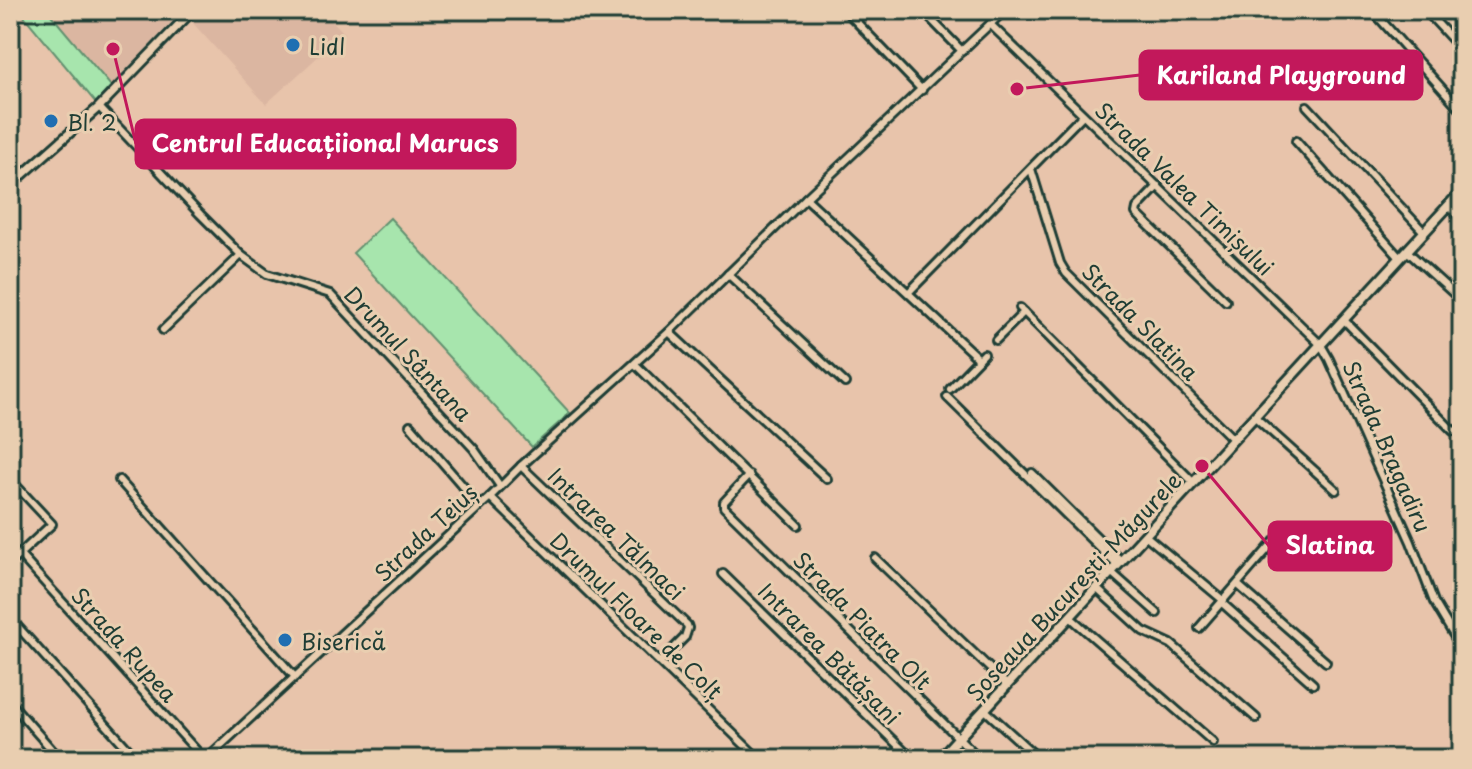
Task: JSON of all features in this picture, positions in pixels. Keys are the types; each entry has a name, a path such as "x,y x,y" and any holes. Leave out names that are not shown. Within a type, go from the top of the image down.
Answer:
{"main road":[{"name":"Șoseaua București-Măgurele","path":"939,759 1462,191"}],"street":[{"path":"10,186 99,107 193,10"},
{"path":"845,10 922,90"},
{"path":"922,10 962,51"},
{"name":"Strada Teiuș","path":"205,759 635,364 1005,10"},
{"path":"1372,10 1462,111"},
{"path":"1425,10 1462,50"},
{"name":"Strada Valea Timișului","path":"990,24 1321,345"},
{"path":"1307,106 1424,232"},
{"name":"Drumul Sântana","path":"99,107 241,255 267,274 330,294 474,449 500,486"},
{"path":"909,292 1083,115"},
{"path":"1296,141 1403,254 1462,301"},
{"name":"Strada Slatina","path":"1031,169 1063,268 1233,439"},
{"path":"1158,186 1136,213 1226,301"},
{"path":"806,198 981,356 950,389"},
{"path":"1448,206 1462,219"},
{"path":"163,330 241,255"},
{"path":"728,274 845,383"},
{"path":"996,340 1022,310 1193,482"},
{"path":"1344,320 1453,431 1462,426"},
{"path":"669,332 827,479"},
{"name":"Strada Bragadiru","path":"1321,345 1411,542 1436,607 1462,649"},
{"path":"635,364 798,525"},
{"path":"947,397 1116,566"},
{"path":"1254,416 1336,490"},
{"path":"410,425 480,506"},
{"name":"Intrarea Tălmaci","path":"521,466 687,625 685,637 660,662"},
{"path":"1032,473 1157,613"},
{"name":"Strada Piatra Olt","path":"749,475 723,504 980,759"},
{"path":"10,479 52,524 13,558"},
{"path":"119,480 295,677"},
{"name":"Drumul Floare de Colț","path":"490,497 759,759"},
{"path":"1199,628 1285,529"},
{"path":"1145,535 1313,684"},
{"name":"Strada Rupea","path":"13,558 205,759"},
{"path":"875,558 1007,685"},
{"name":"Intrarea Bătășani","path":"723,574 912,759"},
{"path":"1238,585 1326,662"},
{"path":"1096,588 1143,631 1171,644 1256,718"},
{"path":"1070,617 1213,742"},
{"path":"10,618 137,759"},
{"path":"10,702 60,759"},
{"path":"984,709 1039,759"}],"shaded area":[{"path":"47,10 322,10 344,33 266,104 182,11 111,86"}],"green space":[{"path":"19,10 47,10 111,86 96,103"},
{"path":"390,218 570,413 532,447 353,253"}],"place":[{"name":"Lidl","path":"293,45"},
{"name":"Centrul Educațiional Marucs","path":"113,49"},
{"name":"Kariland Playground","path":"1017,89"},
{"name":"Bl. 2","path":"51,121"},
{"name":"Slatina","path":"1202,466"},
{"name":"Biserică","path":"285,640"}]}
